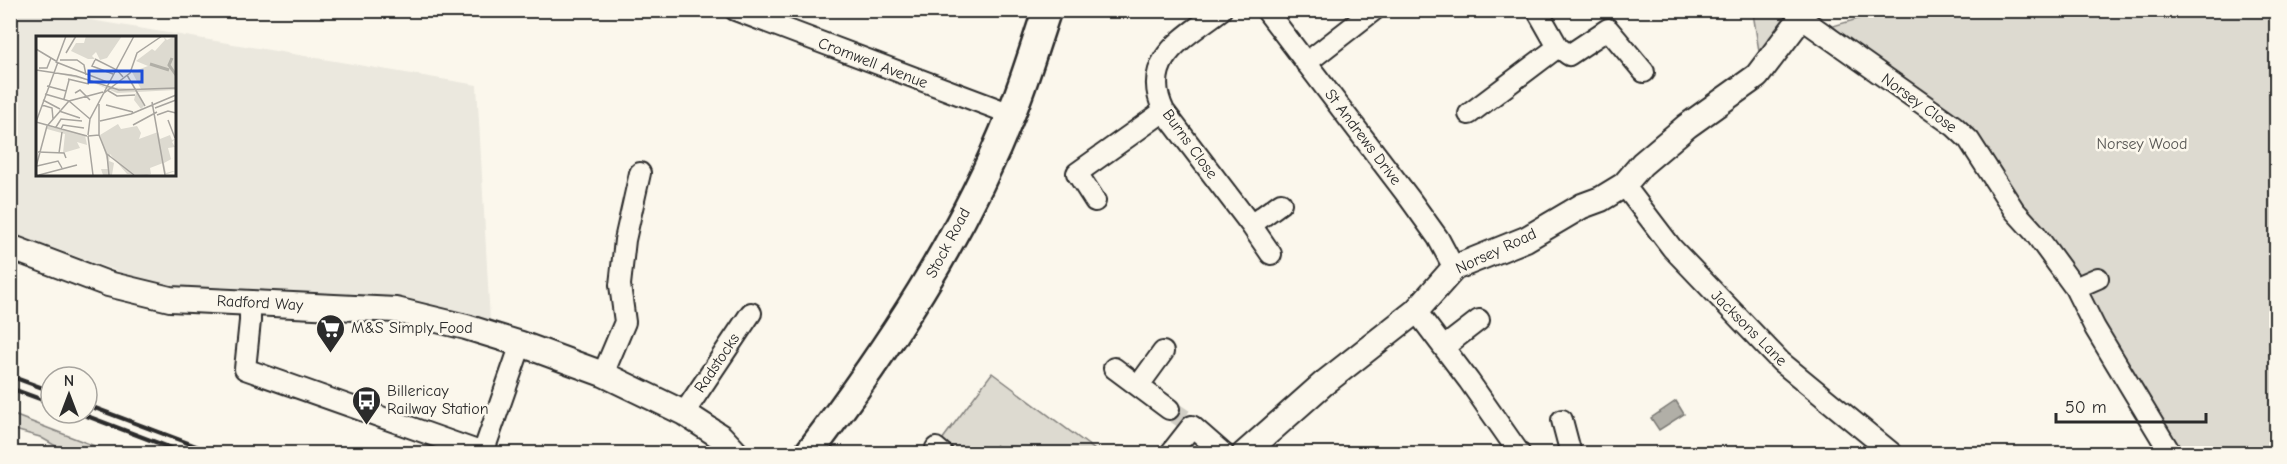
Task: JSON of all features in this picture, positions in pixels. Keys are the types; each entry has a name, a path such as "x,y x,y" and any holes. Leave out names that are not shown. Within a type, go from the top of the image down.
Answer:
{"main road":[{"name":"Stock Road","path":"808,453 846,403 933,272 981,179 1011,114 1047,10"}],"street":[{"name":"Cromwell Avenue","path":"735,10 1011,114"},
{"name":"Burns Close","path":"1221,10 1184,38 1161,62 1155,80 1157,96 1164,111 1271,254"},
{"name":"St Andrews Drive","path":"1266,10 1410,199 1438,238 1454,268"},
{"path":"1306,63 1374,10"},
{"path":"1536,10 1558,47 1569,55 1608,29 1644,72"},
{"name":"Norsey Road","path":"1244,453 1323,384 1416,311 1454,268 1526,239 1624,184 1642,164 1687,126 1757,76 1802,14"},
{"name":"Norsey Close","path":"1802,14 1954,126 1969,140 1979,153 2007,215 2034,232 2075,288 2170,453"},
{"path":"1468,114 1558,47"},
{"path":"1095,201 1077,173 1164,111"},
{"path":"603,374 626,322 620,285 625,240 640,172"},
{"name":"Jacksons Lane","path":"1624,184 1672,248 1781,362 1893,453"},
{"path":"1251,225 1281,203"},
{"name":"Radford Way","path":"10,247 108,284 170,299 396,310 466,327 603,374 684,413 721,437 737,453"},
{"path":"2075,288 2098,278"},
{"path":"250,302 245,369 483,453 521,344"},
{"path":"1416,311 1520,453"},
{"name":"Radstocks","path":"684,413 751,313"},
{"path":"1444,347 1479,320"},
{"path":"1139,385 1163,352"},
{"path":"1114,368 1182,418 1224,453"},
{"path":"1170,453 1182,418"},
{"path":"1562,420 1571,453"}],"shaded area":[{"path":"10,11 75,11 79,18 477,85 490,321 396,310 257,302 137,278 11,233"},
{"path":"1676,401 1684,414 1659,430 1651,418"}],"green space":[{"name":"Norsey Wood","path":"1889,10 2276,11 2276,453 2180,453 1953,117 1833,26"},
{"path":"1754,11 1804,11 1762,70 1753,13"},
{"path":"992,373 1099,453 1007,453 996,445 989,453 943,454 936,448"},
{"path":"11,414 113,453 68,453 40,437 11,429"}],"tunnel":[{"path":"1169,409 1184,419"}],"railway":[{"path":"10,376 39,387"},
{"path":"10,388 39,399"},
{"path":"99,410 217,454"},
{"path":"99,421 187,454"}],"place":[{"name":"M&S Simply Food","path":"330,354"},
{"name":"Billericay Railway Station","path":"366,426"}]}
